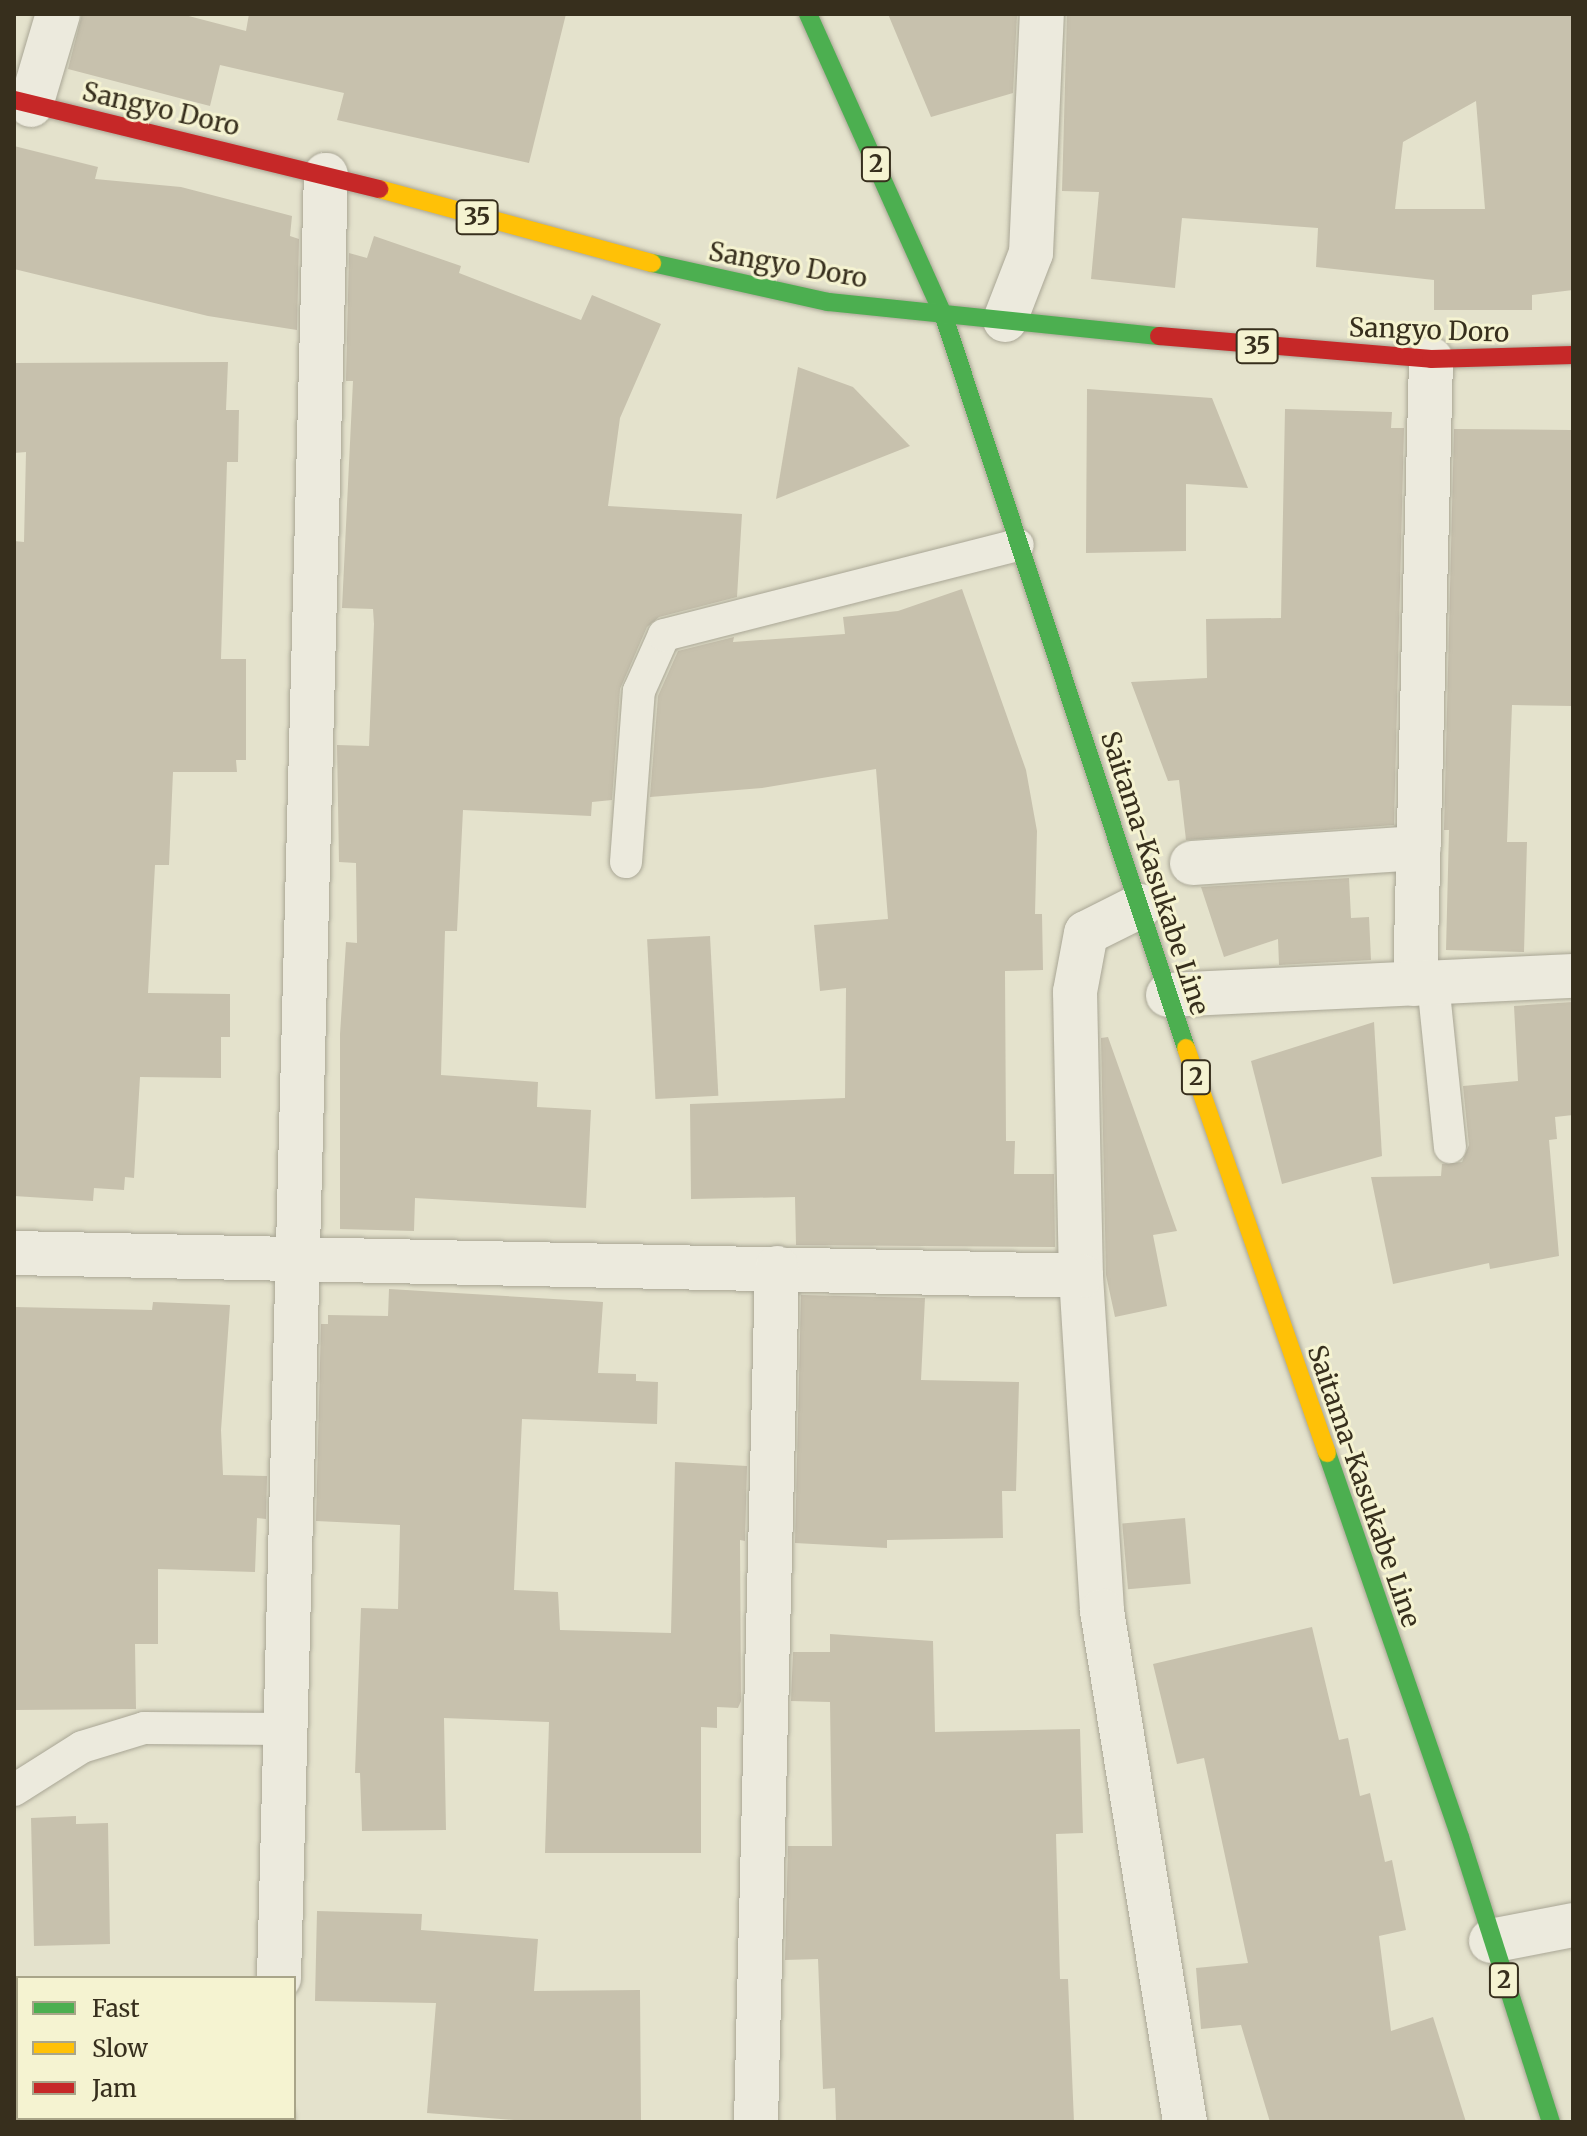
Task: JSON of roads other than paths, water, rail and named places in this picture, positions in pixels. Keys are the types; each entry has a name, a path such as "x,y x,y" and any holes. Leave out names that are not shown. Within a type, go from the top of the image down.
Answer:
{"main road":[{"name":"Saitama-Kasukabe Line","path":"808,14 943,314 1168,995 1551,2122"},
{"name":"Sangyo Doro","path":"23,103 326,175 721,282 828,302 1431,359 1573,355"}],"street":[{"path":"23,103 58,14"},
{"path":"1005,320 1031,253 1042,14"},
{"path":"279,1976 326,175"},
{"path":"1424,983 1419,848 1431,359"},
{"path":"1192,863 1419,848"},
{"path":"1140,906 1086,933 1075,992 1081,1276 1102,1611 1185,2122"},
{"path":"1168,995 1573,976"},
{"path":"14,1253 1081,1276"},
{"path":"756,2122 777,1268"},
{"path":"1491,1941 1573,1925"}],"lane":[{"path":"626,862 639,691 664,635 1018,545"},
{"path":"1424,983 1450,1147"},
{"path":"14,1792 82,1747 144,1728 286,1729"}]}
